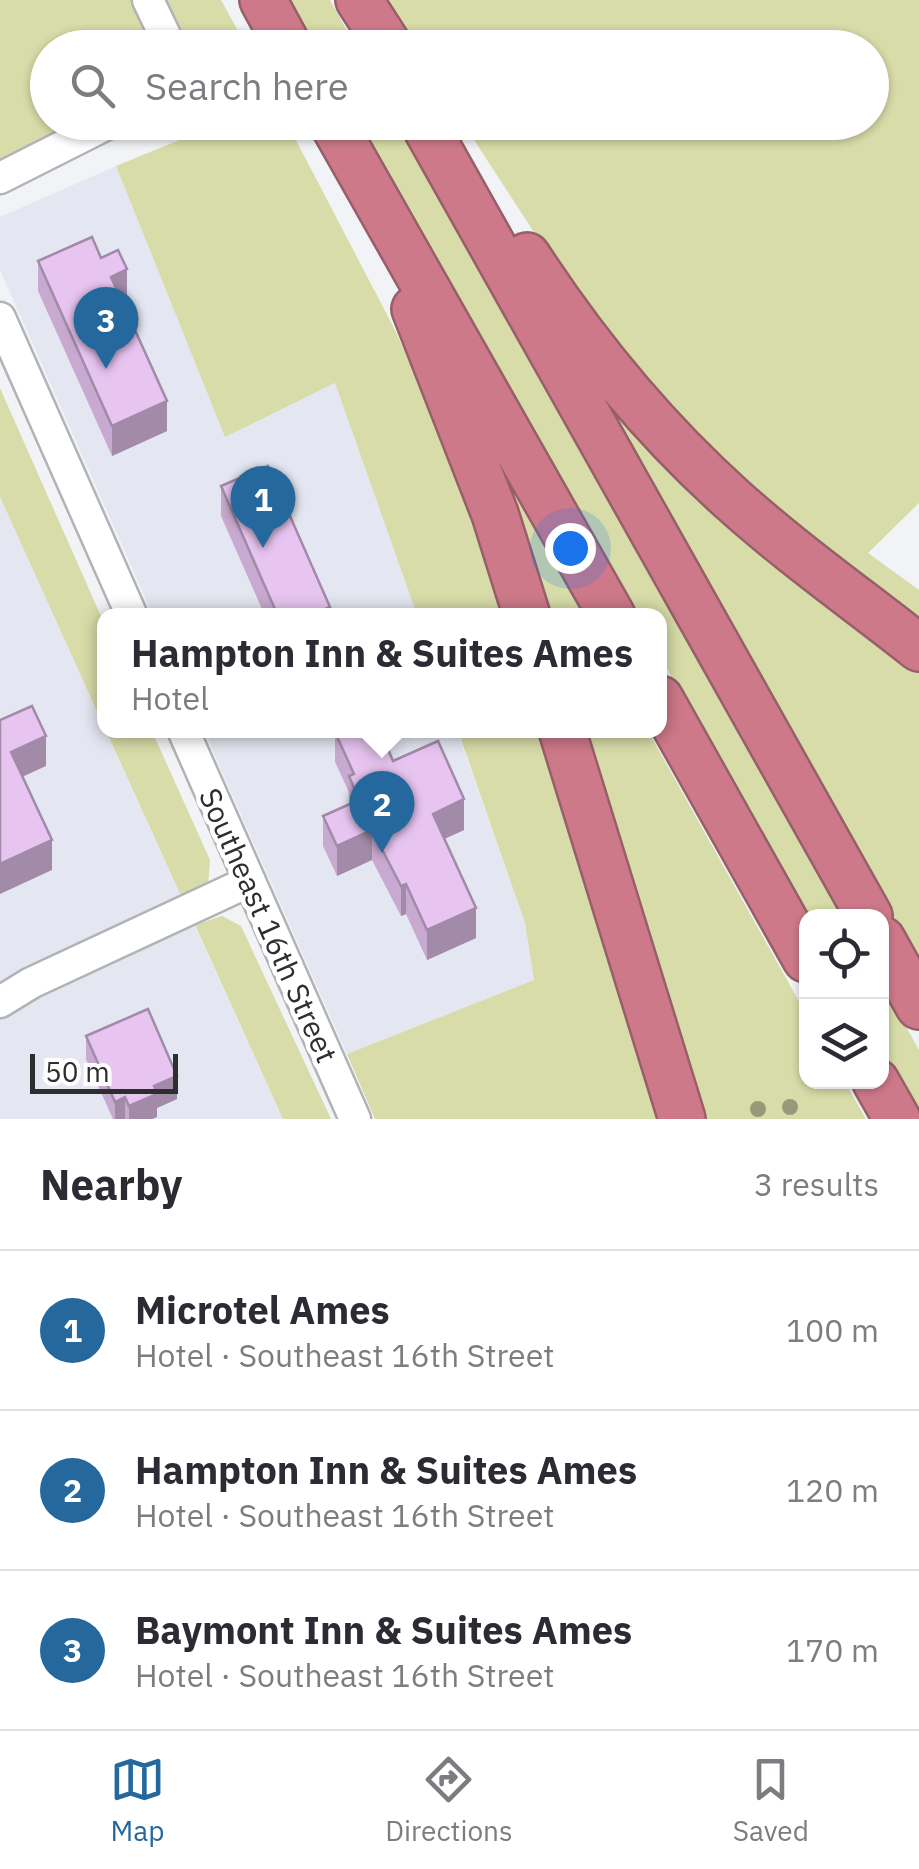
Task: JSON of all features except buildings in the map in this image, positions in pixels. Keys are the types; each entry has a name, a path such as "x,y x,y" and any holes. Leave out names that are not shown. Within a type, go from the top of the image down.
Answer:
{"highway":[{"path":"263,0 280,30"},
{"path":"357,0 372,30"},
{"path":"357,0 378,30"},
{"path":"342,140 607,608"},
{"path":"433,140 864,909"},
{"path":"451,140 535,270 614,376 672,441 735,502 919,648"},
{"path":"396,234 423,338 495,514 524,608"},
{"path":"667,711 799,947"},
{"path":"564,738 682,1119"},
{"path":"889,952 919,1006"},
{"path":"880,1089 897,1119"}],"street":[{"path":"148,0 162,30"},
{"path":"0,178 75,140"},
{"path":"0,318 128,608"},
{"name":"Southeast 16th Street","path":"187,738 355,1119"},
{"path":"0,1002 32,983 250,881"}],"shaded area":[{"path":"116,166 225,436 335,383 415,608 150,608 0,270 0,217"},
{"path":"0,497 97,712 97,738 109,738 283,1119 0,1119"},
{"path":"207,738 459,738 525,923 534,980 347,1054"}],"green space":[{"path":"0,0 137,0 153,30 30,30 30,140 44,140 0,163"},
{"path":"160,0 221,0 238,30 178,30"},
{"path":"290,0 330,0 347,30 307,30"},
{"path":"386,0 919,0 919,503 868,553 919,590 919,630 705,455 576,297 474,140 889,140 889,30 404,30"},
{"path":"179,140 296,140 395,330 452,456 507,608 415,608 335,383 225,437 116,166"},
{"path":"369,140 408,140 840,909 801,909 667,669 667,608 633,608"},
{"path":"570,340 919,667 919,972 889,918 889,909 884,909"},
{"path":"0,388 97,608 97,712 0,497"},
{"path":"500,467 579,608 543,608"},
{"path":"109,738 155,738 210,860 208,886 182,898"},
{"path":"460,738 546,738 662,1119 375,1119 347,1054 534,980 525,923"},
{"path":"582,738 652,738 799,1001 799,1089 849,1089 866,1119 697,1119"},
{"path":"222,916 241,926 331,1119 283,1119 195,925"},
{"path":"889,996 919,1050 919,1117 889,1063"}],"place":[{"name":"Baymont Inn & Suites Ames","path":"106,369"},
{"name":"Microtel Ames","path":"263,548"},
{"name":"Hampton Inn & Suites Ames","path":"382,853"}]}
